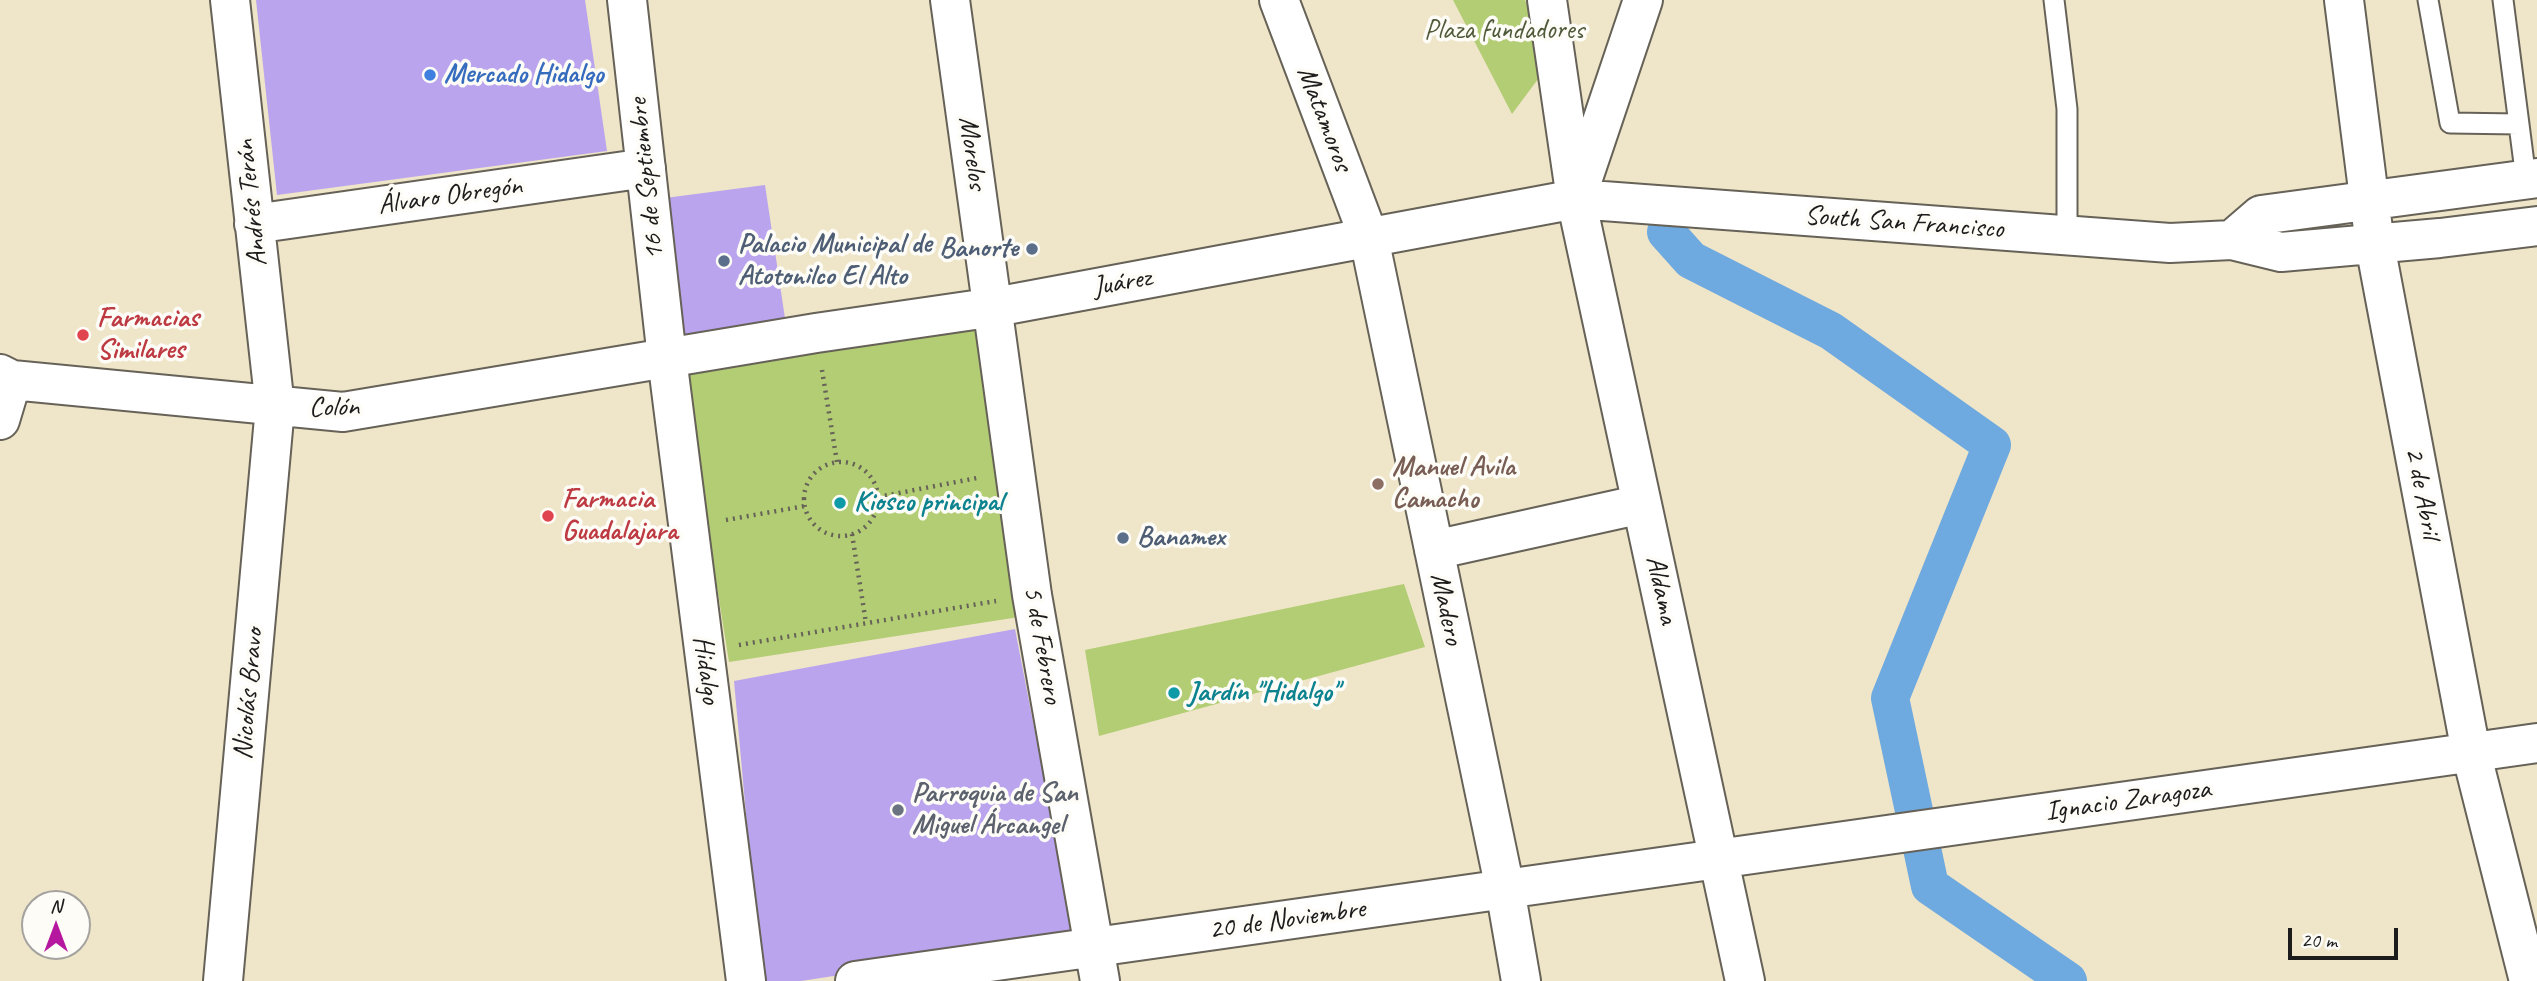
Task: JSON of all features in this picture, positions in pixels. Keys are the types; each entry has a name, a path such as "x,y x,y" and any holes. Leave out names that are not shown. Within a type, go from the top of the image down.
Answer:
{"street":[{"name":"Andrés Terán","path":"230,0 275,407"},
{"name":"16 de Septiembre","path":"627,0 667,358"},
{"name":"Morelos","path":"950,0 995,307"},
{"name":"Matamoros","path":"1279,0 1369,238"},
{"name":"Aldama","path":"1547,0 1576,198 1745,981"},
{"path":"1576,198 1643,0"},
{"name":"2 de Abril","path":"2344,0 2367,201 2375,245 2471,752 2529,981"},
{"name":"Álvaro Obregón","path":"254,224 646,168"},
{"path":"2232,240 2261,215 2532,179"},
{"name":"Juárez","path":"667,358 995,307 1576,198"},
{"name":"South San Francisco","path":"1576,198 2170,243 2232,240 2281,252 2375,245 2537,226"},
{"name":"Madero","path":"1369,238 1505,889 1521,981"},
{"name":"5 de Febrero","path":"995,307 1032,595 1097,964"},
{"name":"Colón","path":"6,377 343,412 667,358"},
{"name":"Hidalgo","path":"667,358 746,981"},
{"path":"0,420 6,377"},
{"name":"Nicolás Bravo","path":"223,981 275,407"},
{"path":"1434,550 1642,504"},
{"name":"Ignacio Zaragoza","path":"1719,859 2537,743"},
{"name":"20 de Noviembre","path":"855,981 1097,964 1505,889 1719,859"}],"lane":[{"path":"2054,0 2067,109 2067,235"},
{"path":"2428,0 2450,123 2519,124"},
{"path":"2503,0 2519,124 2532,179"}],"path":[{"path":"816,333 837,462"},
{"path":"837,462 860,467 876,485 878,497 871,520 852,534 839,536 817,527 805,506 804,494 815,473 837,462"},
{"path":"878,497 1015,471"},
{"path":"688,526 805,506"},
{"path":"852,534 866,623"},
{"path":"704,651 1032,595"}],"green space":[{"name":"Plaza fundadores","path":"1453,0 1525,0 1550,63 1512,114"},
{"path":"987,326 1032,615 729,662 683,373"},
{"name":"Jardín \"Hidalgo\"","path":"1404,584 1425,647 1099,736 1085,650"}],"building":[{"name":"Mercado Hidalgo","path":"256,0 585,0 607,151 277,195"},
{"name":"Palacio Municipal de Atotonilco El Alto","path":"765,185 786,325 680,338 665,198"},
{"name":"Parroquia de San Miguel Árcangel","path":"1015,629 1075,939 801,981 761,981 734,681"}],"waterway":[{"path":"1666,232 1691,260 1831,331 1992,445 1890,698 1930,886 2068,981"}],"place":[{"name":"Mercado Hidalgo","path":"430,75"},
{"name":"Banorte","path":"1032,249"},
{"name":"Palacio Municipal de Atotonilco El Alto","path":"724,261"},
{"name":"Farmacias Similares","path":"83,335"},
{"name":"Manuel Avila Camacho","path":"1378,484"},
{"name":"Kiosco principal","path":"840,503"},
{"name":"Farmacia Guadalajara","path":"548,516"},
{"name":"Banamex","path":"1123,538"},
{"name":"Jardín \"Hidalgo\"","path":"1174,693"},
{"name":"Parroquia de San Miguel Árcangel","path":"898,810"}]}
